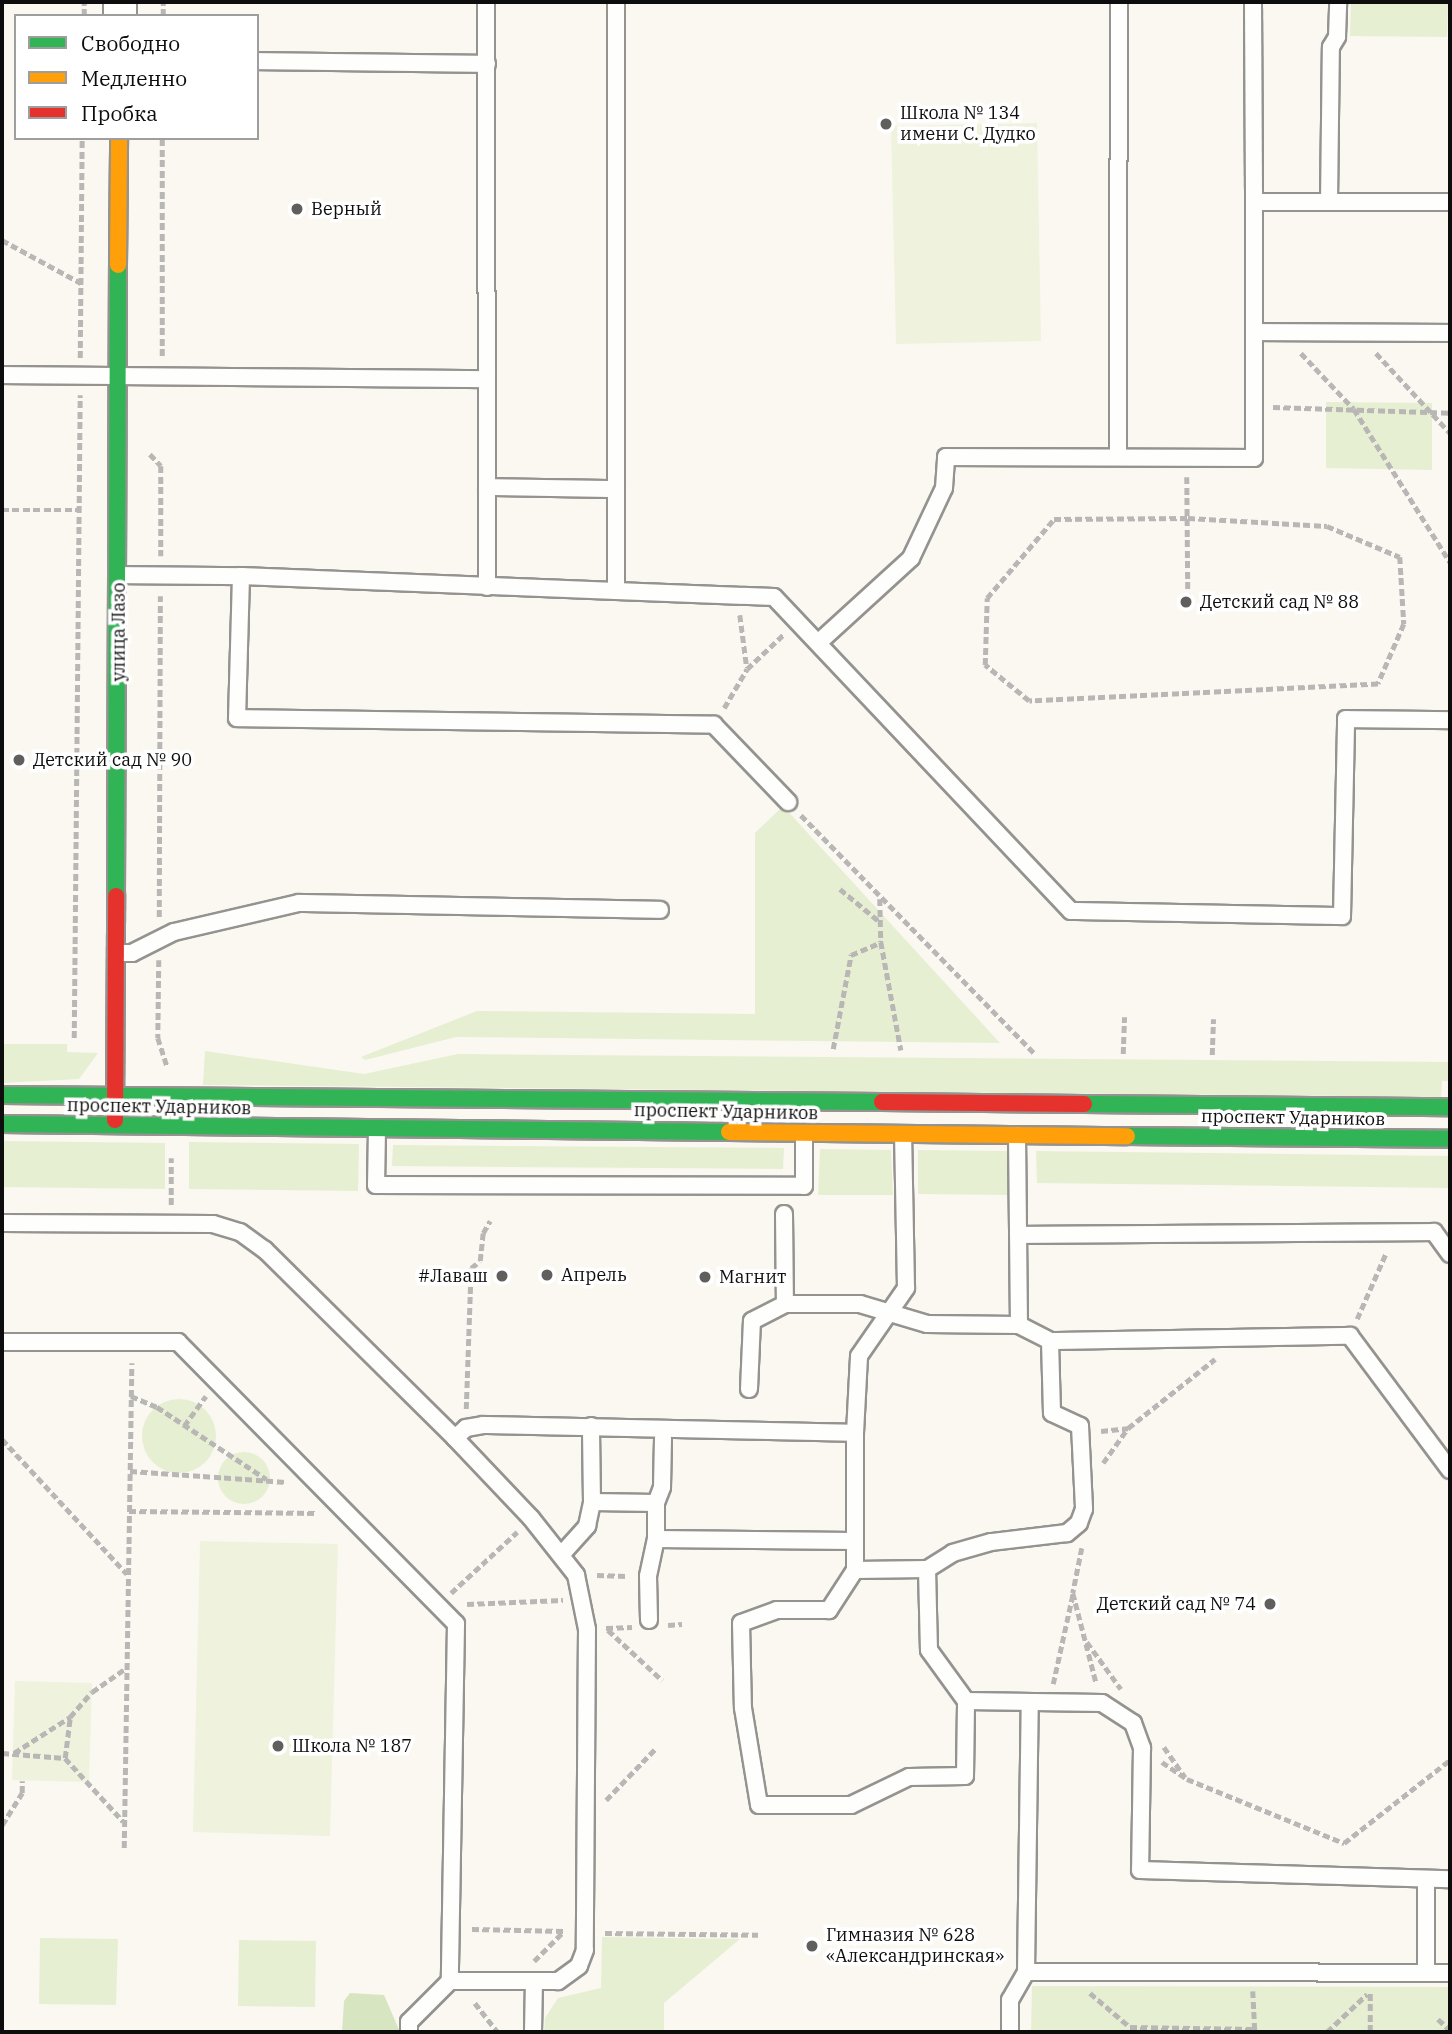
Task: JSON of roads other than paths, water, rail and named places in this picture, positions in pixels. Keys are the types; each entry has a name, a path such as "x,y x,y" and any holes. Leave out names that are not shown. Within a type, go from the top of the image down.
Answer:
{"street":[{"name":"улица Лазо","path":"115,1125 119,140"},
{"name":"проспект Ударников","path":"2,1094 1450,1107"},
{"name":"проспект Ударников","path":"2,1124 1450,1139"}],"lane":[{"path":"486,2 487,587"},
{"path":"616,2 616,591"},
{"path":"1118,457 1119,2"},
{"path":"818,643 911,558 944,488 946,457 1254,458 1253,2"},
{"path":"1329,202 1331,47 1337,37 1338,2"},
{"path":"259,61 486,64"},
{"path":"1254,202 1450,202"},
{"path":"1255,332 1450,333"},
{"path":"2,376 486,379"},
{"path":"487,486 616,489"},
{"path":"119,575 241,576 774,597 1071,911 1342,916 1346,719 1450,720"},
{"path":"241,576 237,718 714,725 788,802"},
{"path":"117,953 132,953 174,932 299,903 660,910"},
{"path":"377,1099 376,1185 804,1186 803,1102"},
{"path":"903,1103 906,1288 859,1356 855,1433 855,1570 829,1610 777,1610 741,1623 743,1708 759,1805 851,1805 909,1777 965,1776 966,1701 929,1650 927,1569"},
{"path":"1017,1104 1019,1325"},
{"path":"784,1214 785,1304"},
{"path":"2,1223 213,1224 240,1232 265,1250 460,1433 562,1554 576,1575 587,1629 586,1932 579,1966 558,1981 454,1981 409,2022 409,2032"},
{"path":"1018,1235 1434,1232 1450,1254"},
{"path":"749,1390 752,1321 785,1304 860,1304 927,1324 1019,1325 1050,1341 1350,1336 1450,1470"},
{"path":"855,1570 927,1569 953,1553 991,1542 1067,1533 1079,1523 1083,1489 1080,1426 1052,1413 1050,1341"},
{"path":"2,1342 178,1342 456,1624 451,1928 454,1981"},
{"path":"460,1433 592,1426 855,1433"},
{"path":"562,1554 587,1526 592,1502 592,1426"},
{"path":"649,1620 648,1576 656,1539 656,1503 662,1487 663,1438"},
{"path":"592,1502 656,1503"},
{"path":"656,1539 853,1541"},
{"path":"966,1701 1102,1703 1133,1723 1142,1748 1140,1870 1450,1879"},
{"path":"1010,2032 1010,2000 1026,1972 1030,1702"},
{"path":"1426,1879 1426,1973"},
{"path":"1026,1972 1450,1973"},
{"path":"533,2032 534,1981"}],"place":[{"name":"Школа № 134 имени С. Дудко","path":"886,124"},
{"name":"Верный","path":"297,209"},
{"name":"Детский сад № 88","path":"1186,602"},
{"name":"Детский сад № 90","path":"19,760"},
{"name":"Апрель","path":"547,1275"},
{"name":"#Лаваш","path":"502,1276"},
{"name":"Магнит","path":"705,1277"},
{"name":"Детский сад № 74","path":"1270,1604"},
{"name":"Школа № 187","path":"278,1746"},
{"name":"Гимназия № 628 «Александринская»","path":"812,1946"}]}
